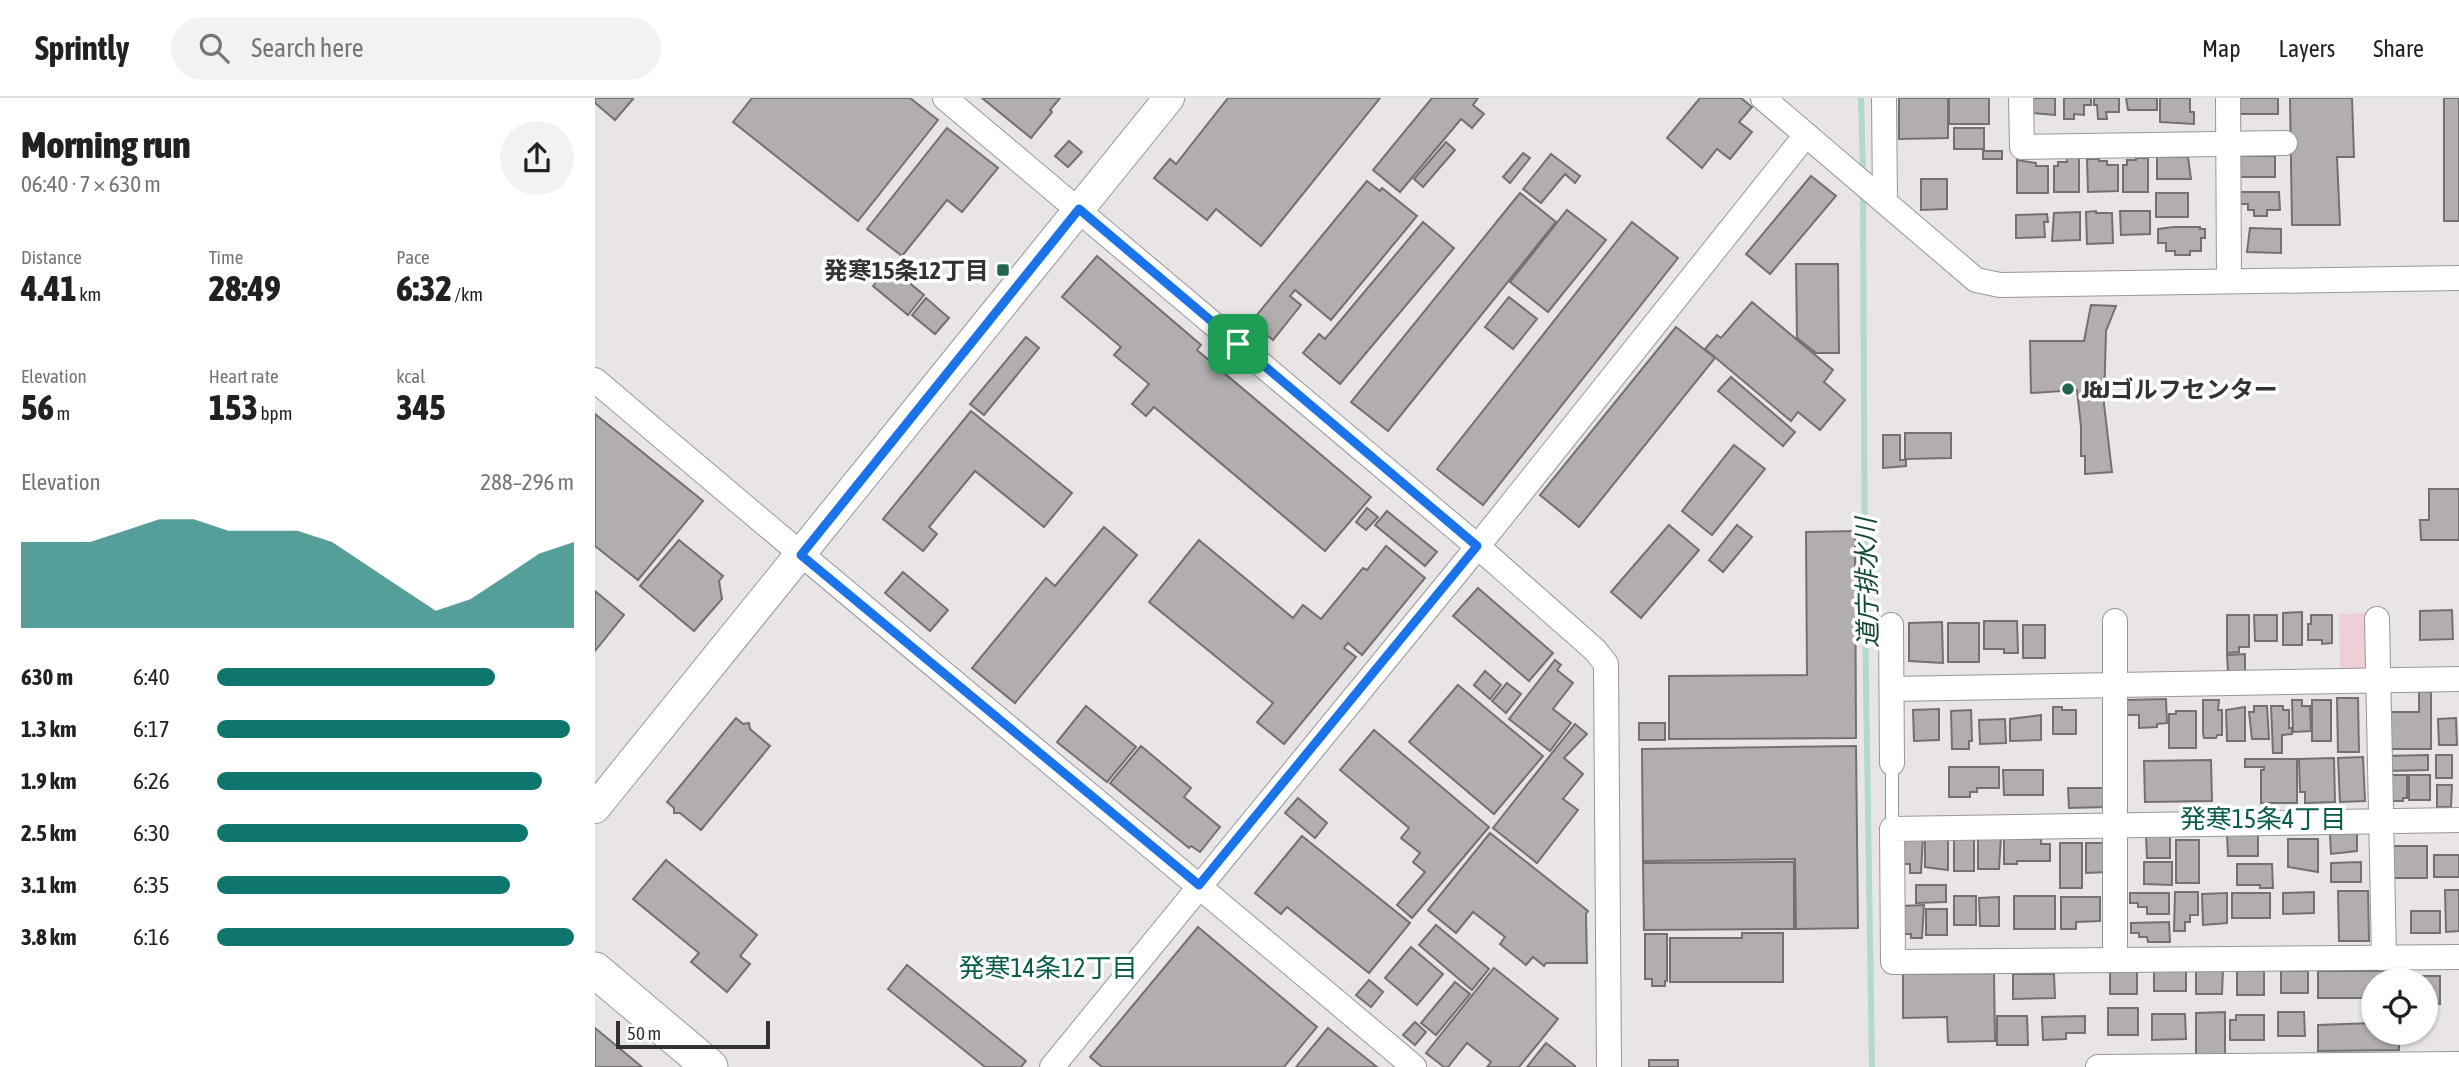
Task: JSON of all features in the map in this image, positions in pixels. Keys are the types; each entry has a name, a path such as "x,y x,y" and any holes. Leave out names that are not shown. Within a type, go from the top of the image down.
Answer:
{"main road":[{"path":"595,970 710,1067"}],"street":[{"path":"945,98 1477,546 1595,650 1606,664 1609,1067"},
{"path":"595,808 1169,98"},
{"path":"1763,98 1976,280 2000,285 2459,278"},
{"path":"1880,197 1884,98"},
{"path":"2021,98 2022,146 2285,143"},
{"path":"2228,98 2229,280"},
{"path":"1052,1067 1477,546 1806,135"},
{"path":"595,380 1414,1067"},
{"path":"2377,619 2384,958"},
{"path":"2115,621 2115,960"},
{"path":"1891,625 1892,763"},
{"path":"1892,689 2459,679"},
{"path":"2459,820 1892,829 1893,962 2459,957"},
{"path":"2098,1067 2459,1064"}],"lane":[{"path":"1892,763 1892,829"}],"shaded area":[{"path":"2368,613 2369,664 2362,670 2340,671 2339,614"}],"building":[{"path":"595,98 633,99 615,120 595,103"},
{"path":"752,98 910,98 938,120 858,221 733,122"},
{"path":"982,98 1060,98 1031,138"},
{"path":"1228,98 1380,98 1261,246 1216,209 1207,220 1154,178 1170,159 1176,164"},
{"path":"1432,98 1478,98 1473,105 1484,114 1472,128 1461,119 1400,192 1373,170"},
{"path":"1700,98 1741,98 1752,107 1739,122 1752,132 1730,159 1717,149 1702,168 1667,138"},
{"path":"1899,98 1948,98 1948,138 1899,139"},
{"path":"1949,98 1989,98 1989,124 1949,124"},
{"path":"2021,98 2055,98 2055,115 2022,112"},
{"path":"2064,98 2091,98 2091,105 2084,105 2084,115 2074,114 2074,119 2064,119"},
{"path":"2094,98 2119,98 2119,112 2106,112 2107,119 2098,119"},
{"path":"2126,98 2157,98 2157,110 2128,110"},
{"path":"2160,98 2190,98 2190,112 2194,112 2194,124 2160,122"},
{"path":"2240,98 2278,98 2278,114 2240,114"},
{"path":"2290,98 2352,98 2354,157 2337,157 2340,225 2292,225"},
{"path":"2444,98 2459,98 2459,221 2444,221"},
{"path":"947,128 998,168 962,212 947,200 902,256 867,229"},
{"path":"1954,128 1984,128 1984,149 1954,149"},
{"path":"1069,141 1082,152 1068,167 1055,156"},
{"path":"1446,142 1455,150 1423,187 1414,179"},
{"path":"1983,151 2002,151 2002,159 1983,159"},
{"path":"1523,153 1530,158 1510,183 1503,177"},
{"path":"1551,154 1580,176 1575,183 1565,174 1541,203 1523,189"},
{"path":"2240,156 2275,156 2275,177 2237,177"},
{"path":"2157,157 2188,157 2191,179 2157,179"},
{"path":"2067,158 2079,158 2079,192 2054,192 2054,166 2058,166 2058,162 2067,162"},
{"path":"2148,158 2148,192 2123,192 2123,165 2127,165 2127,160"},
{"path":"2087,159 2099,159 2107,161 2107,165 2118,165 2118,191 2088,192"},
{"path":"2017,160 2036,163 2036,166 2048,166 2048,193 2017,193"},
{"path":"1811,176 1836,196 1770,274 1746,254"},
{"path":"1921,179 1947,179 1947,209 1921,210"},
{"path":"1367,181 1380,191 1382,188 1417,216 1331,320 1295,290 1290,296 1301,305 1273,340 1251,322"},
{"path":"2237,192 2279,192 2280,210 2267,210 2267,216 2254,216 2254,210 2248,210 2248,204 2237,204"},
{"path":"1520,193 1556,222 1388,431 1351,402"},
{"path":"2156,193 2188,193 2188,217 2156,217"},
{"path":"1567,210 1606,240 1548,312 1510,282"},
{"path":"2120,211 2150,211 2150,234 2121,235"},
{"path":"2080,212 2080,240 2052,241 2054,213"},
{"path":"2086,212 2112,213 2113,243 2087,244"},
{"path":"2047,214 2048,222 2044,222 2045,237 2016,238 2016,215"},
{"path":"1423,222 1454,248 1340,384 1303,353 1319,334 1325,339"},
{"path":"1632,222 1678,258 1483,505 1437,469"},
{"path":"2250,228 2281,229 2281,253 2247,252"},
{"path":"2158,229 2205,229 2205,238 2201,238 2201,251 2190,251 2190,255 2175,255 2175,251 2166,251 2166,243 2158,243"},
{"path":"1097,256 1201,345 1197,350 1371,497 1325,551 1154,407 1146,416 1132,404 1149,384 1114,355 1121,347 1062,297"},
{"path":"1796,264 1838,264 1839,353 1816,353 1797,338"},
{"path":"889,266 924,295 908,315 873,286"},
{"path":"1509,297 1537,319 1513,349 1485,327"},
{"path":"926,298 949,318 935,334 912,315"},
{"path":"1752,302 1833,370 1824,382 1845,400 1820,430 1798,412 1791,421 1705,349 1717,335 1721,338"},
{"name":"J&Jゴルフセンター","path":"2091,305 2116,306 2106,331 2104,404 2112,472 2085,474 2085,456 2081,456 2077,390 2031,393 2030,341 2084,341"},
{"path":"1676,327 1715,358 1579,527 1540,495"},
{"path":"1026,337 1039,348 984,415 970,404"},
{"path":"1731,377 1795,432 1783,446 1718,391"},
{"path":"971,411 1072,493 1044,527 975,471 929,527 937,534 923,551 883,519"},
{"path":"595,414 703,501 638,580 595,546"},
{"path":"1905,433 1951,433 1951,458 1905,459"},
{"path":"1883,435 1900,435 1900,460 1906,460 1906,466 1883,468"},
{"path":"1734,445 1765,469 1712,535 1682,511"},
{"path":"2429,489 2459,489 2459,540 2421,540 2420,520 2429,520"},
{"path":"1367,508 1378,517 1366,530 1356,522"},
{"path":"1387,511 1437,552 1425,566 1375,525"},
{"path":"1669,525 1699,550 1641,618 1611,592"},
{"path":"1737,525 1752,537 1723,572 1709,560"},
{"path":"1104,527 1137,555 1015,703 972,668 1046,578 1055,586"},
{"path":"1855,531 1856,738 1669,739 1669,676 1807,675 1806,532"},
{"path":"679,540 723,576 719,581 722,599 694,631 640,586"},
{"path":"1199,540 1293,618 1303,605 1321,619 1363,568 1367,570 1386,546 1425,578 1362,655 1348,643 1344,648 1356,657 1284,744 1257,722 1273,703 1149,602"},
{"path":"903,572 948,610 930,631 885,593"},
{"path":"1478,588 1553,653 1529,681 1453,616"},
{"path":"595,591 624,615 595,651"},
{"path":"2452,610 2453,639 2420,640 2420,611"},
{"path":"2302,612 2302,645 2283,645 2283,613"},
{"path":"2227,615 2249,615 2249,647 2239,647 2239,652 2227,653"},
{"path":"2254,615 2277,615 2277,641 2255,641"},
{"path":"2311,615 2332,615 2332,643 2322,644 2322,640 2308,640"},
{"path":"1984,621 2017,621 2018,653 2004,653 2004,649 1984,649"},
{"path":"1942,622 1943,663 1909,661 1909,623"},
{"path":"1948,623 1979,623 1979,662 1948,662"},
{"path":"2023,625 2045,625 2045,658 2023,658"},
{"path":"2245,654 2245,671 2228,671 2227,655"},
{"path":"1555,660 1561,665 1557,670 1573,683 1553,709 1571,723 1550,751 1509,719"},
{"path":"1485,671 1501,685 1490,699 1474,685"},
{"path":"1507,683 1521,694 1506,713 1492,701"},
{"path":"1458,685 1543,756 1494,814 1409,742"},
{"path":"2419,692 2431,692 2431,749 2390,749 2389,712 2419,712"},
{"path":"2337,698 2358,698 2359,752 2338,752"},
{"path":"2166,699 2167,723 2157,724 2157,727 2139,728 2139,715 2127,715 2126,700"},
{"path":"2203,700 2219,700 2218,710 2222,710 2222,735 2217,735 2216,738 2204,738"},
{"path":"2292,700 2302,700 2302,706 2310,706 2311,731 2293,732"},
{"path":"2312,700 2331,700 2331,741 2312,741"},
{"path":"1086,706 1136,747 1107,782 1057,742"},
{"path":"2254,706 2267,706 2269,739 2252,739 2249,712 2254,712"},
{"path":"2271,706 2283,706 2283,710 2289,710 2289,728 2292,728 2292,734 2282,735 2282,753 2273,753"},
{"path":"2053,707 2076,710 2076,734 2053,734"},
{"path":"2245,707 2245,741 2227,741 2226,710"},
{"path":"1939,709 1939,740 1914,741 1913,710"},
{"path":"1971,710 1972,741 1969,741 1969,749 1952,749 1951,711"},
{"path":"2176,711 2196,711 2196,748 2169,748 2169,714 2176,714"},
{"path":"2041,715 2041,740 2010,741 2010,719"},
{"path":"736,718 743,724 749,723 750,729 770,746 701,830 680,813 674,813 674,808 667,802"},
{"path":"2456,718 2457,745 2439,745 2438,719"},
{"path":"2005,719 2006,743 1980,744 1979,720"},
{"path":"1639,723 1665,723 1665,740 1639,740"},
{"path":"1575,724 1587,734 1564,758 1583,774 1563,799 1578,810 1537,863 1493,828"},
{"path":"1374,730 1489,827 1412,918 1397,905 1425,872 1413,862 1420,853 1401,838 1409,828 1340,770"},
{"path":"1141,746 1191,788 1184,797 1220,827 1200,852 1191,846 1189,848 1110,783"},
{"path":"1856,746 1858,928 1796,929 1795,859 1643,861 1642,749"},
{"path":"2428,755 2428,770 2386,771 2385,756"},
{"path":"2436,755 2452,755 2452,778 2436,778"},
{"path":"2363,757 2365,801 2340,802 2338,758"},
{"path":"2334,758 2335,802 2305,803 2305,792 2300,792 2299,759"},
{"path":"2245,759 2297,759 2297,803 2261,803 2261,770 2264,770 2264,767 2245,767"},
{"path":"2211,760 2212,801 2145,802 2144,761"},
{"path":"1949,767 1999,767 1999,788 1977,788 1977,792 1970,792 1970,797 1949,797"},
{"path":"2003,770 2043,770 2043,795 2004,795"},
{"path":"2387,775 2407,775 2407,798 2403,798 2403,801 2390,801"},
{"path":"2409,775 2430,775 2430,800 2409,800"},
{"path":"2437,785 2452,785 2451,807 2437,807"},
{"path":"2068,788 2105,788 2105,807 2069,808"},
{"path":"1298,798 1327,823 1315,838 1285,813"},
{"path":"1490,833 1588,911 1587,963 1546,963 1544,966 1533,957 1526,965 1500,944 1505,937 1473,912 1456,933 1428,910"},
{"path":"2357,833 2357,851 2331,854 2330,834"},
{"path":"2227,834 2258,834 2258,856 2228,856"},
{"path":"1948,835 1948,870 1925,867 1925,836"},
{"path":"1302,836 1410,923 1369,973 1287,907 1281,914 1255,893"},
{"path":"2146,836 2170,836 2170,858 2147,858"},
{"path":"1902,837 1923,837 1921,873 1910,873 1910,864 1902,864"},
{"path":"2001,837 1999,869 1978,869 1978,838"},
{"path":"1954,838 1974,838 1974,871 1954,871"},
{"path":"2004,839 2041,839 2041,844 2050,844 2050,861 2017,861 2017,864 2004,864"},
{"path":"2288,839 2318,839 2318,872 2288,867"},
{"path":"2176,840 2199,840 2199,883 2176,883"},
{"path":"2060,843 2082,843 2082,888 2060,888"},
{"path":"2086,843 2106,843 2106,872 2086,873"},
{"path":"2388,846 2427,846 2427,878 2388,878"},
{"path":"2434,855 2459,855 2459,877 2434,877"},
{"path":"666,860 757,935 740,956 750,964 727,992 691,962 699,953 633,899"},
{"path":"1794,862 1794,929 1644,930 1643,863"},
{"path":"2144,862 2172,862 2172,885 2144,884"},
{"path":"2361,862 2361,882 2331,882 2331,863"},
{"path":"2237,864 2272,864 2273,888 2237,885"},
{"path":"1916,885 1946,885 1946,902 1916,903"},
{"path":"2445,890 2459,890 2459,931 2446,932"},
{"path":"2338,891 2368,891 2369,941 2339,941"},
{"path":"2175,892 2198,892 2198,915 2190,915 2190,922 2185,922 2185,931 2174,931"},
{"path":"2314,892 2314,913 2283,914 2283,893"},
{"path":"2130,893 2169,893 2169,914 2147,914 2147,907 2130,903"},
{"path":"2227,893 2227,923 2203,925 2202,894"},
{"path":"2232,893 2270,893 2270,918 2232,918"},
{"path":"1954,896 1976,896 1976,925 1954,925"},
{"path":"2014,896 2055,896 2055,929 2014,929"},
{"path":"1999,897 1999,926 1980,926 1979,898"},
{"path":"2061,897 2100,897 2100,921 2076,922 2076,929 2061,929"},
{"path":"1924,905 1922,938 1911,938 1911,934 1902,934 1901,906"},
{"path":"1926,909 1947,909 1947,935 1926,935"},
{"path":"2411,911 2440,911 2440,933 2411,933"},
{"path":"2169,922 2170,942 2148,942 2147,937 2131,933 2131,923"},
{"path":"1436,925 1489,969 1472,990 1419,945"},
{"path":"1198,927 1317,1027 1284,1067 1102,1067 1090,1057"},
{"path":"1742,933 1783,933 1783,982 1670,982 1670,938 1742,938"},
{"path":"1645,934 1667,934 1665,986 1652,986 1652,979 1645,979"},
{"path":"1411,947 1443,974 1417,1005 1385,978"},
{"path":"907,965 1026,1061 1021,1067 985,1067 888,989"},
{"path":"1494,968 1558,1019 1519,1067 1487,1067 1491,1062 1467,1043 1448,1067 1444,1067 1426,1053"},
{"path":"2196,969 2223,969 2222,994 2196,994"},
{"path":"2110,970 2137,970 2137,994 2110,994"},
{"path":"2154,971 2186,971 2186,991 2154,991"},
{"path":"2237,971 2264,971 2264,995 2237,995"},
{"path":"2281,971 2308,971 2308,993 2281,993"},
{"path":"2318,971 2361,971 2361,998 2318,998"},
{"path":"1994,973 1995,1041 1948,1042 1947,1017 1903,1018 1903,974"},
{"path":"2013,974 2054,974 2055,998 2013,999"},
{"path":"2438,976 2440,976 2438,1004"},
{"path":"1369,980 1383,992 1371,1007 1356,995"},
{"path":"1455,982 1470,994 1436,1035 1421,1023"},
{"path":"2108,1008 2138,1008 2138,1035 2108,1035"},
{"path":"2225,1012 2225,1055 2196,1055 2196,1013"},
{"path":"2278,1012 2304,1012 2305,1036 2278,1036"},
{"path":"2152,1014 2185,1014 2186,1039 2152,1040"},
{"path":"2236,1015 2264,1015 2264,1040 2230,1040 2230,1020 2236,1020"},
{"path":"1997,1016 2027,1016 2028,1045 1997,1045"},
{"path":"2085,1016 2085,1033 2066,1033 2066,1039 2043,1040 2042,1017"},
{"path":"1415,1022 1426,1032 1415,1045 1403,1035"},
{"path":"2361,1023 2361,1045 2399,1045 2399,1050 2318,1051 2318,1025"},
{"path":"595,1028 642,1067 595,1067"},
{"path":"1328,1028 1377,1067 1296,1067"},
{"path":"1546,1043 1575,1066 1575,1067 1527,1067"},
{"path":"1649,1060 1678,1060 1678,1067 1649,1067"}],"waterway":[{"name":"道庁排水川","path":"1861,98 1863,173"},
{"name":"道庁排水川","path":"1863,194 1865,619 1872,1067"}],"place":[{"name":"発寒15条12丁目","path":"1003,270"},
{"name":"J&Jゴルフセンター","path":"2068,389"}],"district":[{"name":"発寒15条4丁目","path":"2263,819"},
{"name":"発寒14条12丁目","path":"1048,968"}],"route":[{"path":"1079,209 1238,344 1477,546 1199,885 801,555 1079,209"}]}
